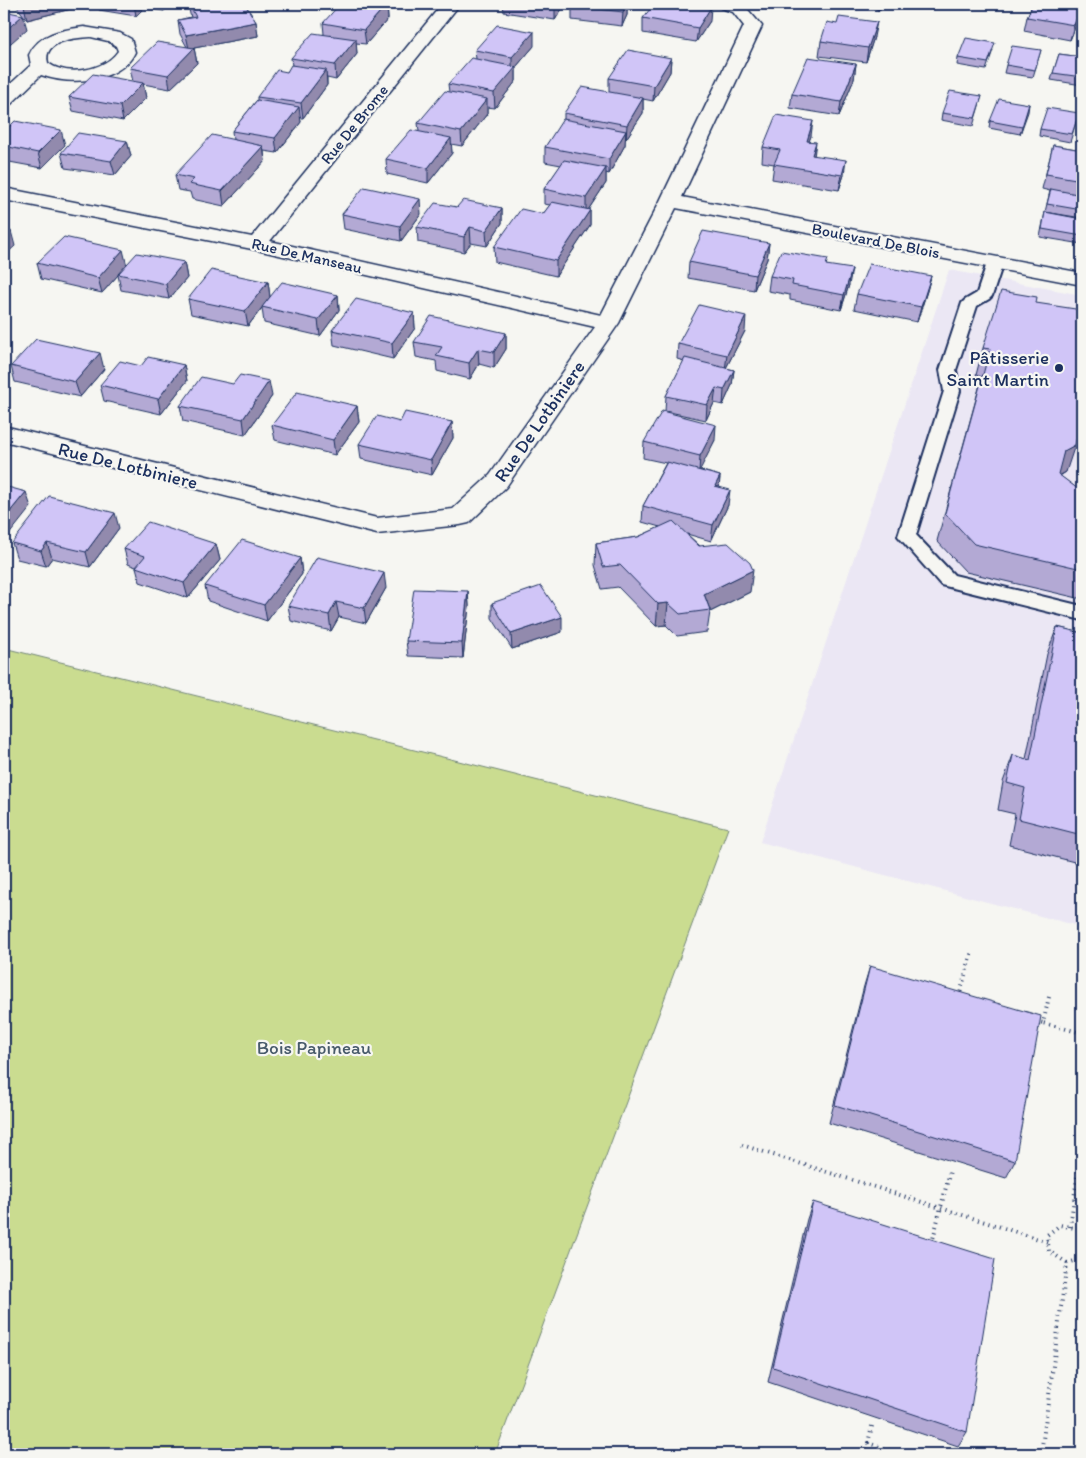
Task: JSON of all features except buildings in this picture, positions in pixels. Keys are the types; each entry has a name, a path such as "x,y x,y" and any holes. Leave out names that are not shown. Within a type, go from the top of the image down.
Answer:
{"street":[{"name":"Rue De Brome","path":"257,244 451,4"},
{"name":"Rue De Lotbiniere","path":"4,434 376,526 460,517 498,481 608,323 670,201 753,26 733,6"},
{"path":"4,100 40,66"},
{"name":"Rue De Manseau","path":"4,194 257,244 608,323"},
{"name":"Boulevard De Blois","path":"670,201 1082,279"}],"lane":[{"path":"996,263 984,296 970,303 948,370 952,391 907,536 948,580 1082,613"}],"path":[{"path":"958,1000 972,951"},
{"path":"1044,1023 1049,997"},
{"path":"1034,1021 1082,1033"},
{"path":"1070,1227 1082,1142"},
{"path":"742,1145 1048,1242"},
{"path":"932,1244 950,1171"},
{"path":"1082,1233 1079,1229 1060,1225 1047,1236 1049,1251 1067,1263 1082,1259"},
{"path":"1041,1454 1067,1263"},
{"path":"866,1454 872,1426"},
{"path":"868,1443 900,1454"}],"shaded area":[{"path":"949,270 1082,295 1082,927 760,842"}],"green space":[{"name":"Bois Papineau","path":"4,648 728,828 495,1454 4,1454"}],"place":[{"name":"Pâtisserie Saint Martin","path":"1059,368"}]}
